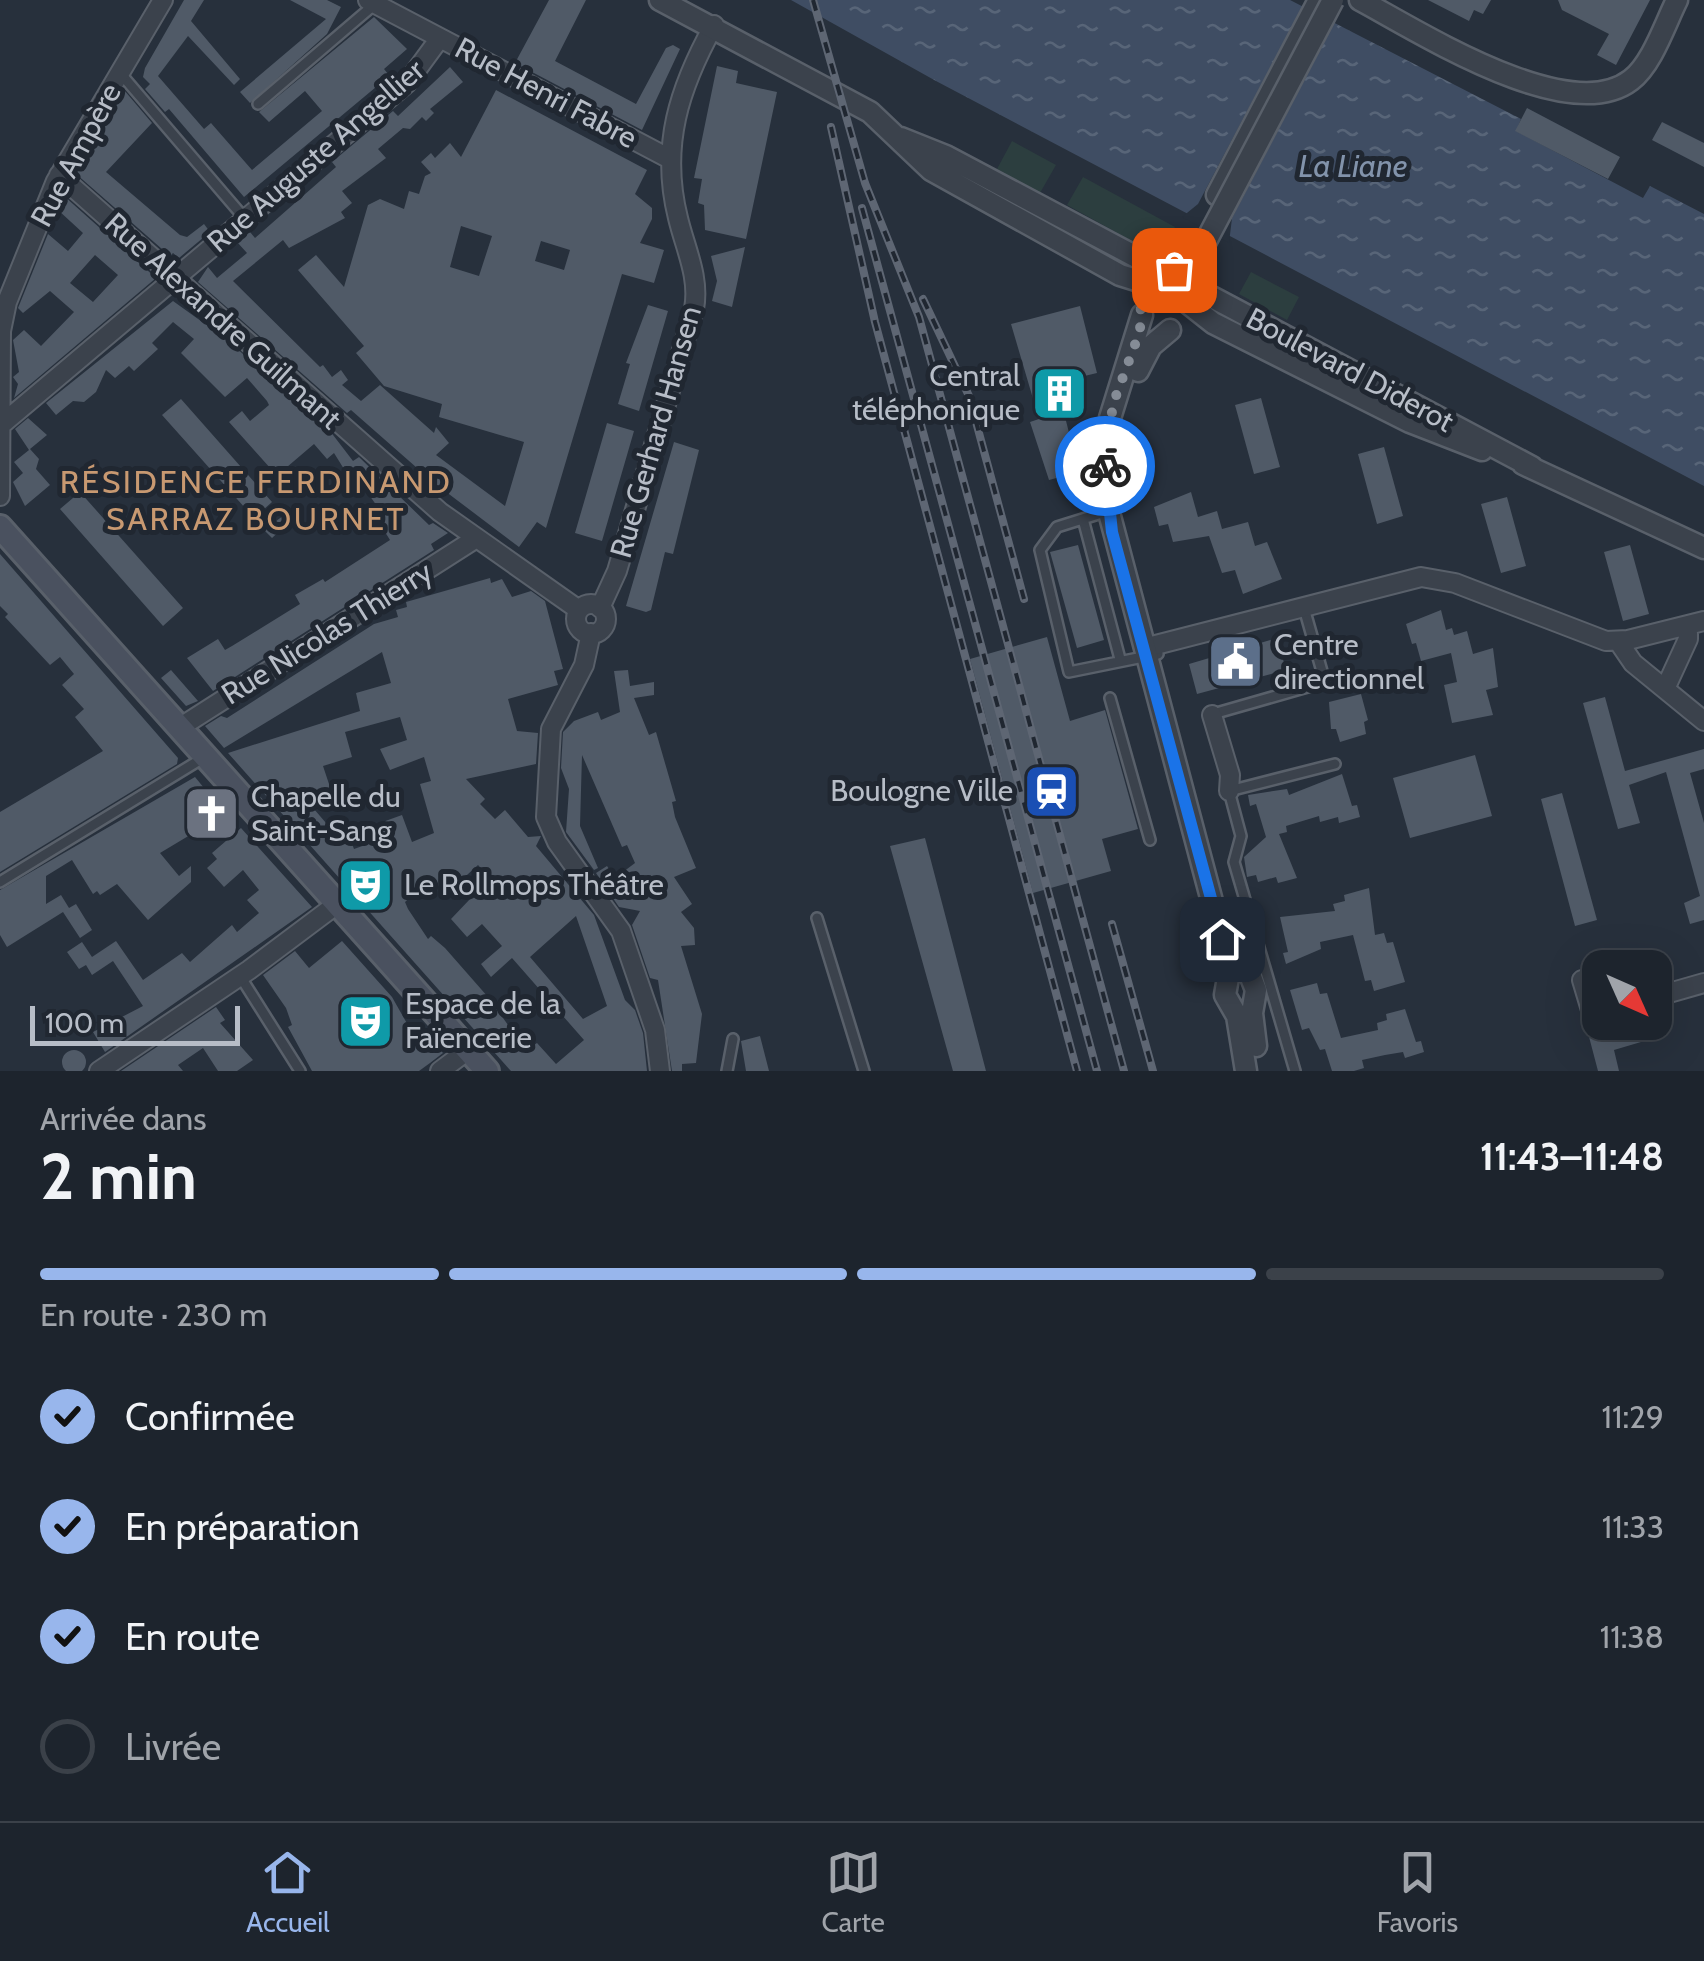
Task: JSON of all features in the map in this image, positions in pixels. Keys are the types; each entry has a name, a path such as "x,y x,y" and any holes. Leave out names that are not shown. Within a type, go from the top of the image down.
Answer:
{"main road":[{"path":"0,527 486,1071"}],"street":[{"name":"Rue Ampère","path":"0,496 2,315 59,174 163,0"},
{"name":"Boulevard Diderot","path":"660,0 714,25 870,112 931,170 1104,266 1154,284"},
{"path":"1259,1071 1252,989 1108,511 1105,465 1108,425 1141,310 1154,284 1181,261 1320,0"},
{"path":"1151,651 1122,522 1117,458 1135,377 1148,350 1174,328 1188,299 1195,262 1333,0"},
{"path":"1360,0 1497,70 1553,88 1594,94 1614,90 1637,74 1677,0"},
{"name":"Rue Henri Fabre","path":"372,2 670,159"},
{"name":"Rue Gerhard Hansen","path":"600,608 617,571 695,301 670,159 676,106 714,25"},
{"name":"Rue Auguste Angellier","path":"2,424 414,77 440,38"},
{"name":"Boulevard Diderot","path":"901,138 918,142 1532,467 1704,548"},
{"name":"Rue Alexandre Guilmant","path":"59,174 475,538 580,610"},
{"name":"Boulevard Diderot","path":"1104,266 1141,310"},
{"path":"1154,284 1174,283 1188,299"},
{"name":"Boulevard Diderot","path":"1188,299 1228,330 1428,431 1532,467"},
{"path":"1141,310 1152,327 1174,328"},
{"name":"Boulevard Diderot","path":"1174,328 1228,330"},
{"name":"Rue Nicolas Thierry","path":"179,728 475,538"},
{"path":"1151,651 1383,583 1430,577 1456,583 1583,635 1618,641 1696,623"},
{"path":"590,634 578,625 580,610 588,604 600,608 605,623 590,634 584,666 552,724 546,816 557,842 621,930 654,1030 660,1071"},
{"path":"1665,689 1696,623"},
{"path":"1618,641 1633,663 1704,721"},
{"path":"1212,715 1230,775 1228,791"},
{"path":"98,1071 240,976 336,904"},
{"path":"1672,992 1704,984"},
{"path":"1246,1071 1252,989"},
{"path":"440,1071 468,1050"}],"lane":[{"path":"258,104 372,2"},
{"path":"120,72 246,220"},
{"path":"1108,511 1057,527 1046,539 1040,556 1069,672 1151,651"},
{"path":"1083,519 1120,659"},
{"path":"1212,715 1325,682 1304,605"},
{"path":"1110,698 1150,840"},
{"path":"0,882 205,757"},
{"path":"1295,1071 1252,989 1234,862 1241,836 1228,791 1335,764"},
{"path":"816,918 864,1071"},
{"path":"240,976 300,1071"},
{"path":"728,1071 733,1038"}],"shaded area":[{"path":"1012,141 1056,165 1040,193 997,169"},
{"path":"1083,177 1175,227 1159,256 1067,205"},
{"path":"1251,272 1299,297 1287,320 1239,294"}],"water":[{"name":"La Liane","path":"791,0 1290,0 1521,119 1516,131 1643,198 1650,186 1704,214 1704,486 936,81"}],"pier":[{"path":"1305,2 1337,18 1232,218 1229,243 1182,217 1198,204"}],"building":[{"path":"184,0 204,0 191,21 240,79 234,85 188,36 158,76 204,129 211,123 252,170 322,111 305,91 269,122 259,112 374,17 407,49 384,69 392,79 384,86 382,82 244,197 169,109 165,112 145,89 150,84 143,77 145,68"},
{"path":"290,0 327,0 341,7 327,34 250,103 240,92 326,19"},
{"path":"549,0 586,0 555,61 636,104 666,48 673,45 680,49 642,130 515,63"},
{"path":"1428,0 1491,0 1483,14 1474,10 1469,21"},
{"path":"1558,0 1650,0 1616,65 1597,55 1609,34 1562,10"},
{"path":"717,66 738,71 736,83 777,92 746,239 705,230 704,205 698,203 702,179 694,178"},
{"path":"450,67 463,82 430,109 434,113 426,121 422,117 410,129 403,128 378,149 386,158 342,191 352,203 341,212 345,218 289,248 283,240 233,281 332,377 341,370 348,380 342,385 361,401 380,385 434,433 436,427 449,443 436,455 505,506 524,442 439,417 442,404 384,386 356,353 364,346 298,270 316,255 344,287 368,205 380,199 404,209 409,191 419,194 425,176 431,173 421,162 431,153 435,158 450,143 461,157 496,90 647,170 635,194 652,208 652,219 640,243 664,250 654,283 622,274 546,528 537,522 519,547 433,482 351,410 347,413 198,282 208,267 217,278 247,253 237,242 250,232 255,238 336,167 332,162 393,111 398,116","holes":["461,226 492,236 479,276 450,267","541,241 570,250 564,270 535,261"]},
{"path":"124,90 152,123 106,172 180,235 187,237 204,224 210,232 179,258 173,253 170,256 75,173"},
{"path":"1527,108 1620,157 1608,179 1515,131"},
{"path":"1662,122 1704,143 1704,167 1652,140"},
{"path":"64,196 156,278 14,398 18,384 13,377 19,372 13,340 24,330 41,346 74,312 50,291 23,313 18,308 48,234 68,251 83,233 58,210","holes":["95,255 118,275 93,302 70,283"]},
{"path":"745,247 732,307 712,301 717,281 711,256"},
{"path":"173,301 226,339 330,431 353,461 359,457 429,525 433,523 448,533 431,544 434,550 213,691 187,658 218,639 225,650 232,646 300,604 295,595 323,579 325,582 390,540 373,513 379,509 365,489 357,490 334,453 327,459 314,444 287,467 298,479 288,488 229,422 242,411 250,421 269,405 267,401 247,378 225,397 181,353 194,339 173,322 152,343 158,349 134,371 129,366 115,378 106,370 96,392 84,402 73,401 56,415 46,403"},
{"path":"648,305 668,311 639,411 618,404 630,364 626,363"},
{"name":"Central téléphonique","path":"1080,306 1097,373 1076,378 1084,408 1064,413 1079,472 1049,480 1030,422 1039,419 1011,324"},
{"path":"1261,398 1280,467 1254,474 1235,405"},
{"path":"181,399 272,502 254,518 162,415"},
{"path":"28,418 47,435 30,449 39,459 36,469 50,485 25,506 13,482 23,473 14,462 29,450 15,429"},
{"path":"607,423 634,431 602,541 575,533"},
{"path":"674,442 699,450 673,554 665,552 651,610 646,612 626,606"},
{"path":"1384,447 1403,516 1377,524 1358,454"},
{"path":"80,492 183,608 163,626 60,509"},
{"path":"1191,492 1198,517 1217,511 1222,529 1248,522 1255,546 1267,542 1282,579 1243,594 1235,570 1222,573 1209,536 1173,542 1168,524 1159,526 1154,507"},
{"path":"1507,497 1526,566 1501,573 1481,504"},
{"path":"291,510 296,516 272,538 264,530"},
{"path":"1078,545 1104,640 1077,648 1050,552"},
{"path":"1630,545 1649,614 1623,621 1604,552"},
{"path":"0,554 178,758 177,764 0,872 0,812 103,751 75,717 84,709 62,685 74,674 60,657 50,665 5,617 8,614 0,606"},
{"path":"490,578 491,583 502,579 512,597 531,591 545,601 563,669 554,671 558,685 508,699 517,731 538,733 536,764 466,779 485,799 480,804 495,819 505,810 528,837 541,836 536,846 594,915 625,1000 635,1010 643,1033 647,1071 511,1071 228,753 360,711 356,693 391,683 382,652 224,748 205,726 221,716 227,718 374,624 398,617 396,610 407,607 406,602","holes":["400,717 407,740 380,749 390,770 424,757 431,781 420,784 434,833 412,842 402,815 377,824 382,839 354,849 348,833 338,837 308,802 330,787 323,766 352,757 345,732","478,865 490,878 451,919 467,937 482,924 502,946 481,964 491,977 512,958 584,1040 556,1064 537,1043 530,1048 513,1032 445,948 431,936 428,939 405,902 431,878 446,894","576,916 607,1006 583,1019 530,957"]},
{"path":"1441,610 1446,630 1452,628 1454,635 1467,631 1473,654 1493,648 1498,687 1486,690 1493,715 1452,723 1444,685 1457,682 1451,653 1421,661 1416,643 1412,644 1406,624"},
{"path":"1047,637 1070,721 1105,710 1138,829 1102,839 1111,871 1033,893 970,659"},
{"path":"1277,638 1286,670 1197,694 1189,664"},
{"path":"171,670 198,701 186,706 161,678"},
{"path":"628,670 630,686 654,682 654,695 634,698 649,735 656,732 676,801 672,802 675,817 696,868 674,877 692,904 681,912 694,928 695,945 681,946 702,1014 696,1063 682,1064 682,1071 672,1071 658,980 650,978 632,925 640,911 619,907 596,873 607,866 615,878 635,863 627,845 622,847 582,755 580,826 598,868 594,870 566,832 569,789 561,768 563,732 574,721 598,712 601,720 620,712 614,671"},
{"path":"1361,694 1368,720 1364,722 1366,734 1340,742 1336,729 1331,729 1329,702"},
{"path":"1605,697 1625,771 1704,749 1704,769 1690,773 1704,823 1704,920 1690,924 1684,903 1700,896 1666,772 1629,785 1640,823 1618,829 1583,703"},
{"path":"1475,755 1492,816 1410,838 1393,778"},
{"path":"1342,774 1352,806 1357,805 1360,817 1339,823 1338,817 1320,822 1319,816 1286,826 1287,832 1279,834 1297,878 1278,883 1276,877 1258,882 1256,875 1247,877 1244,857 1266,837 1256,804 1250,806 1248,795 1287,789 1289,795"},
{"path":"195,777 227,816 199,837 190,826 190,835 160,853 179,876 191,866 191,882 148,920 117,884 100,895 97,891 93,894 72,860 46,876 46,904 61,895 69,908 76,904 92,930 80,938 63,912 7,947 0,935 0,890"},
{"path":"1562,793 1597,920 1575,926 1541,799"},
{"path":"241,828 312,907 105,1052 93,1032 143,1006 113,961 92,975 86,965 79,969 67,952 82,942 92,957 116,941 143,980 182,953 190,962 232,925 237,932 259,913 247,900 259,890 243,870 224,887 207,868 217,859 212,853"},
{"path":"925,838 986,1071 953,1071 890,846"},
{"path":"1369,888 1375,935 1384,933 1387,943 1393,942 1405,982 1374,991 1371,980 1365,981 1353,935 1320,942 1321,949 1286,964 1283,953 1288,952 1280,917 1335,911 1333,904 1345,901 1344,895"},
{"path":"342,941 392,997 409,1027 415,1023 443,1053 419,1071 312,1071 288,1027 292,1025 286,1008 263,975 295,951 309,968"},
{"path":"1317,983 1320,994 1327,993 1341,1038 1378,1030 1377,1023 1387,1020 1386,1014 1405,1009 1416,1042 1421,1041 1424,1052 1405,1058 1403,1052 1385,1055 1362,1060 1364,1068 1332,1071 1325,1049 1320,1050 1309,1028 1302,1030 1290,990"},
{"path":"216,1007 225,1020 220,1023 253,1060 237,1071 218,1071 203,1048 178,1065 183,1071 121,1071"},
{"path":"760,1036 769,1071 746,1071 741,1041"},
{"path":"1590,1040 1648,1040 1614,1050 1619,1071 1598,1071"},
{"path":"70,1051 78,1051 85,1058 81,1071 67,1071 63,1066 63,1058"}],"railway":[{"path":"813,0 865,183 919,317 1124,1071"},
{"path":"831,127 875,322 1077,1071"},
{"path":"862,208 1097,1071"},
{"path":"923,299 969,396 1024,599"},
{"path":"1112,924 1153,1071"}],"way so far":[{"path":"1105,466 1113,404 1140,331 1141,299 1150,286 1174,270"}],"place":[{"name":"Central téléphonique","path":"1059,393"},
{"name":"Centre directionnel","path":"1235,662"},
{"name":"Boulogne Ville","path":"1052,791"},
{"name":"Chapelle du Saint-Sang","path":"212,814"},
{"name":"Le Rollmops Théâtre","path":"365,885"},
{"name":"Espace de la Faïencerie","path":"366,1021"}],"district":[{"name":"RÉSIDENCE FERDINAND SARRAZ BOURNET","path":"256,500"}],"route":[{"path":"1105,466 1112,532 1222,939"}]}
